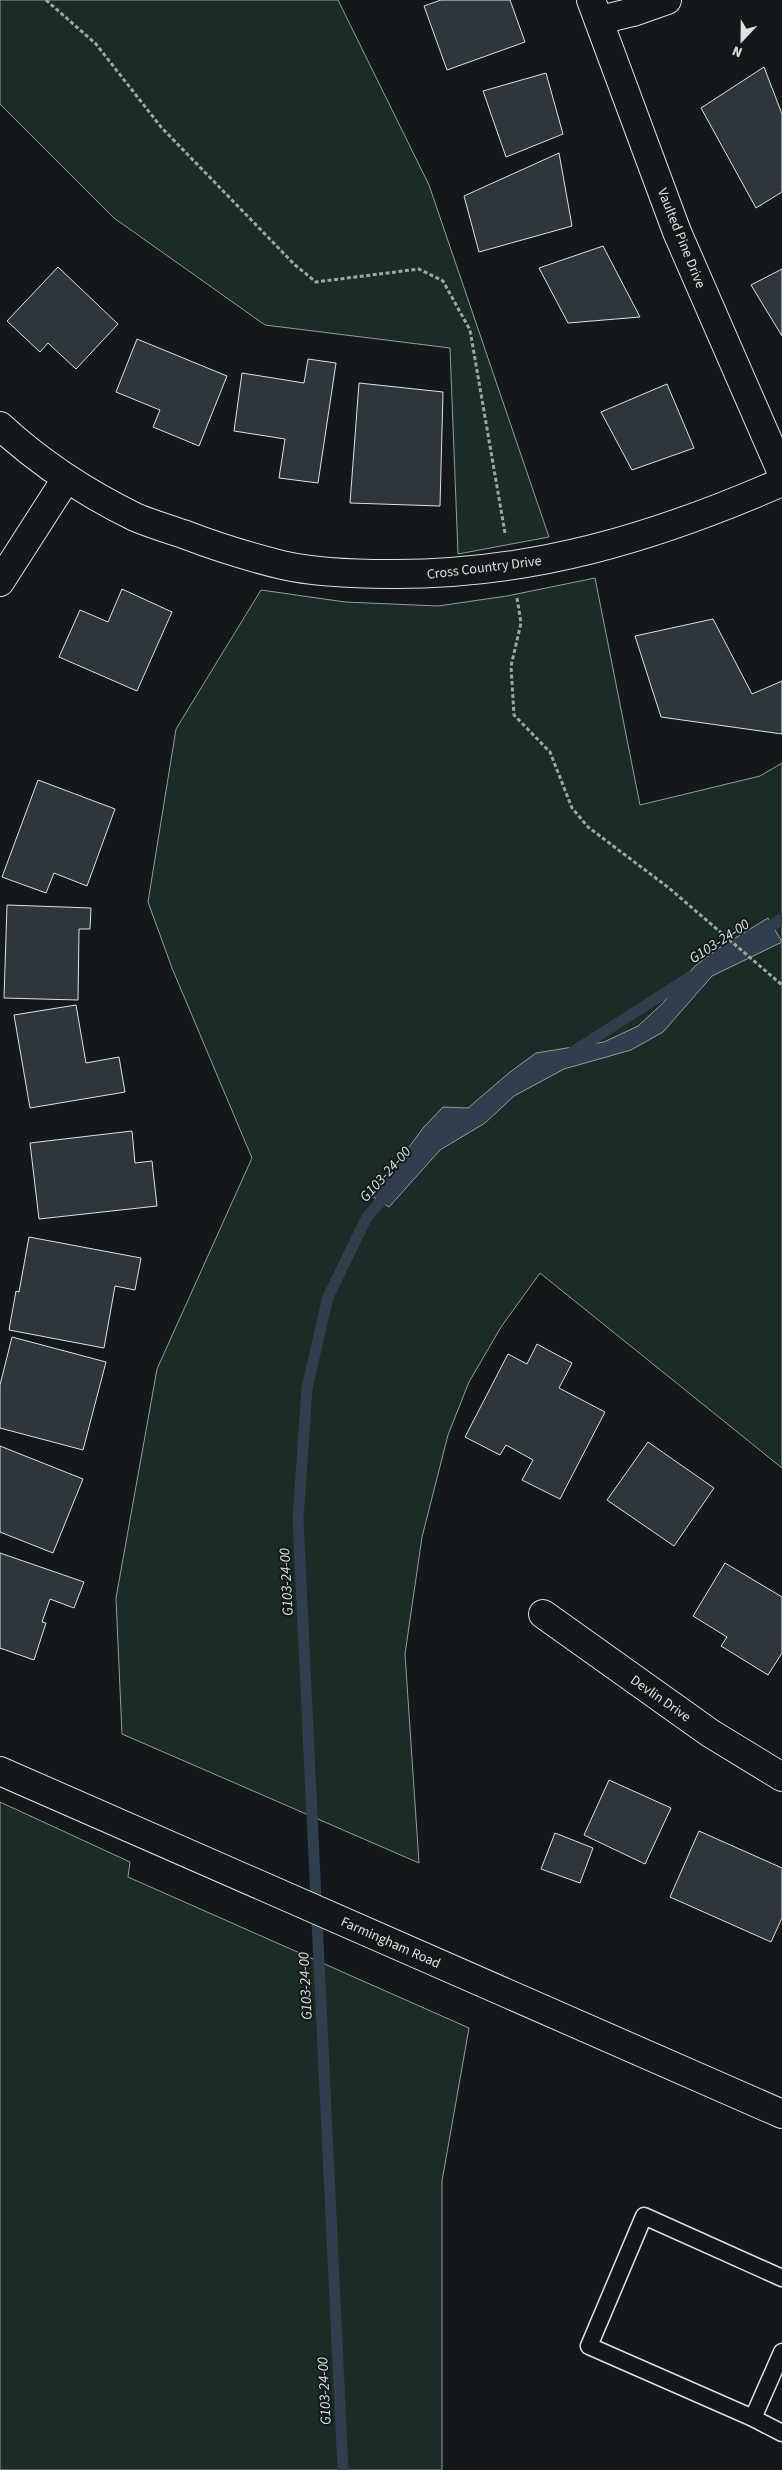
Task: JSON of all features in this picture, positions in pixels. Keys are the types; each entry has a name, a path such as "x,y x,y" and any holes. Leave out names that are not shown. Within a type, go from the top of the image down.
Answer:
{"street":[{"path":"596,10 633,12 667,0"},
{"name":"Vaulted Pine Drive","path":"596,10 677,232 782,473"},
{"name":"Cross Country Drive","path":"0,426 66,479 136,517 210,544 283,565 357,574 436,575 512,566 584,553 714,512 782,482"},
{"path":"0,582 66,479"},
{"name":"Devlin Drive","path":"543,1614 710,1733 782,1777"},
{"name":"Farmingham Road","path":"0,1771 782,2114"}],"lane":[{"path":"782,2278 644,2216 589,2346 753,2418 782,2433"},
{"path":"753,2418 782,2352"}],"path":[{"path":"46,0 96,44 161,127 295,265 316,282 419,270 443,281 470,330 512,566 521,623 511,666 514,715 550,752 572,808 588,827 669,888 782,985"}],"green space":[{"path":"0,0 338,0 429,185 549,537 458,554 450,348 265,325 114,218 0,104"},
{"path":"595,578 640,805 760,776 782,763 782,1468 540,1273 501,1327 469,1382 448,1435 422,1537 405,1654 419,1863 122,1734 116,1598 157,1369 252,1158 172,968 148,902 176,729 261,590 345,602 438,606 507,596"},
{"path":"0,1802 130,1862 128,1877 469,2028 442,2181 442,2470 0,2470"}],"water":[{"path":"768,918 782,942 712,976 663,1032 631,1050 564,1069 514,1096 485,1123 440,1150 389,1207 372,1196 424,1127 443,1107 468,1108 510,1072 536,1053 604,1042 638,1026 661,1005 695,966 719,948"}],"building":[{"path":"441,0 510,0 525,42 447,70 424,6"},
{"path":"764,67 782,114 782,192 756,208 701,108"},
{"path":"546,73 563,134 506,157 483,91"},
{"path":"559,153 572,226 479,252 464,196"},
{"path":"603,246 640,317 568,323 539,268"},
{"path":"58,267 118,324 76,369 48,343 40,352 7,321"},
{"path":"782,269 782,336 751,285"},
{"path":"137,339 227,376 199,446 153,427 160,410 116,392"},
{"path":"308,359 336,363 318,483 279,478 285,439 234,431 242,373 304,383"},
{"path":"359,383 443,392 440,506 350,503"},
{"path":"667,384 694,448 632,470 601,412"},
{"path":"122,589 172,612 137,691 59,657 80,610 108,622"},
{"path":"713,619 752,694 782,681 782,734 661,717 635,636"},
{"path":"38,780 115,809 87,886 54,873 46,893 2,877"},
{"path":"7,905 91,908 90,929 79,929 78,1000 4,998"},
{"path":"76,1005 86,1063 119,1057 125,1092 30,1108 14,1015"},
{"path":"132,1131 135,1163 152,1161 157,1206 39,1219 30,1143"},
{"path":"29,1237 141,1258 135,1290 115,1286 104,1348 9,1330 16,1291 19,1292"},
{"path":"12,1337 106,1362 83,1450 0,1428 0,1385"},
{"path":"537,1344 572,1363 559,1388 605,1412 560,1499 522,1480 533,1460 506,1445 500,1455 465,1437 508,1354 527,1364"},
{"path":"648,1442 714,1488 674,1546 607,1500"},
{"path":"0,1446 83,1479 53,1553 0,1532"},
{"path":"0,1553 84,1582 74,1608 50,1599 42,1622 46,1623 34,1660 0,1648"},
{"path":"725,1563 782,1597 782,1653 768,1675 721,1646 727,1637 693,1616"},
{"path":"609,1780 671,1808 645,1864 584,1835"},
{"path":"699,1831 782,1868 782,1918 771,1942 670,1897"},
{"path":"555,1833 593,1848 580,1883 541,1869"}],"waterway":[{"name":"G103-24-00","path":"761,932 782,919"},
{"name":"G103-24-00","path":"571,1053 690,977"},
{"name":"G103-24-00","path":"343,2470 298,1519 307,1388 328,1297 367,1217 390,1191"}]}
